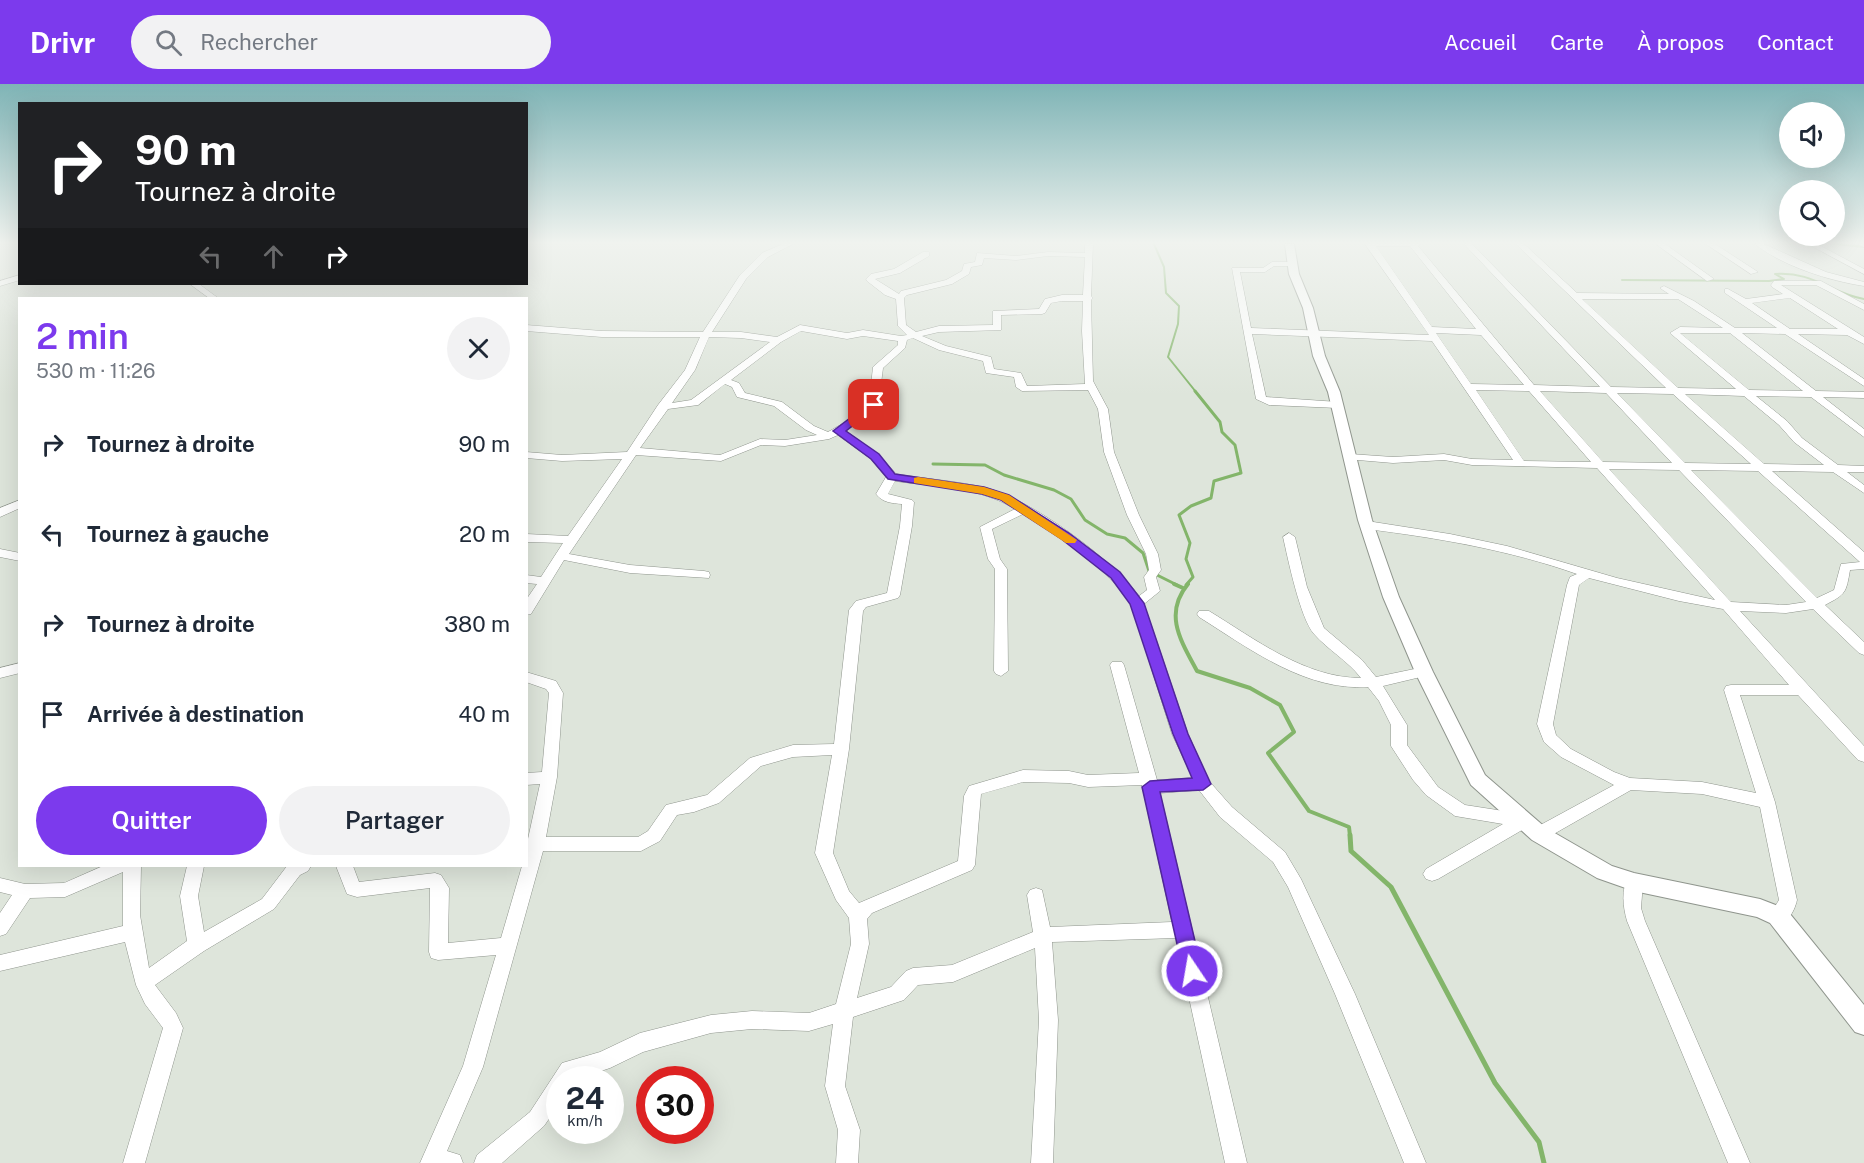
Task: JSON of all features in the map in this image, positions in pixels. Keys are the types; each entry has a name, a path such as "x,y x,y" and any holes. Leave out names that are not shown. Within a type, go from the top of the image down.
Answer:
{"street":[{"path":"528,608 662,406 690,370 706,333 732,294"},
{"path":"889,294 900,298"},
{"path":"903,294 900,298 902,326 908,337"},
{"path":"1089,294 1086,331 1091,387 1103,409 1109,452 1133,515 1152,554 1154,591 1137,603"},
{"path":"1240,294 1263,400 1338,405"},
{"path":"1303,294 1313,333 1338,405 1367,525 1391,597 1424,672 1478,780 1500,802 1539,834 1605,872 1634,882 1760,908 1778,916 1864,1024"},
{"path":"1405,294 1521,464"},
{"path":"1453,294 1482,332 1597,465 1732,608 1802,690 1864,756"},
{"path":"1517,294 1815,603 1864,650"},
{"path":"1676,294 1732,331 1864,434"},
{"path":"1733,294 1864,383"},
{"path":"1839,294 1864,308"},
{"path":"1745,302 1792,295 1864,341"},
{"path":"1576,296 1681,297"},
{"path":"1576,296 1674,390 1864,559"},
{"path":"528,455 555,458 631,453 717,459 760,442 785,443 834,434 874,405 879,367 902,346 908,337 942,328 998,328 996,313 1041,311 1048,301 1062,298 1089,298"},
{"path":"528,328 634,335 706,333 749,335 778,340"},
{"path":"662,406 694,403 778,340 800,328 847,336 863,333 908,337 934,344 945,351 988,359 989,371 1017,374 1021,387 1025,390 1091,387"},
{"path":"1850,332 1680,330 1674,333 1748,393 1798,440 1864,490"},
{"path":"1247,331 1432,334 1482,332"},
{"path":"723,380 736,385 741,395 778,404 810,428 834,434 875,457 892,477 984,491 1005,498 1025,509 1116,575 1137,603 1180,734 1203,784 1220,806 1279,857 1295,884 1345,994 1415,1163"},
{"path":"1467,387 1864,396"},
{"path":"1350,457 1394,460 1444,457 1472,462 1521,464 1864,469"},
{"path":"847,1163 849,1130 835,1086 844,1012 860,944 858,916 842,895 825,859 841,748 856,609 861,604 893,595 906,526 908,502 886,498 882,494 892,477"},
{"path":"0,513 18,504"},
{"path":"1001,671 1001,569 993,559 986,527 1025,509"},
{"path":"1367,525 1434,534 1559,564 1588,574 1706,604 1732,608 1774,608 1815,603 1840,590 1845,567 1864,565"},
{"path":"1289,537 1301,587 1318,630 1357,663 1385,698 1399,725 1399,746 1403,755 1432,791 1461,811 1523,821"},
{"path":"528,538 571,540"},
{"path":"0,553 18,557"},
{"path":"562,556 630,569 704,575"},
{"path":"1588,574 1575,580 1573,585 1545,724 1549,738 1566,753 1608,777 1629,784 1702,788 1767,802"},
{"path":"528,579 545,581"},
{"path":"1204,614 1276,658 1321,676 1346,682 1370,682 1424,672"},
{"path":"1118,665 1150,783 1236,1163"},
{"path":"0,673 18,668"},
{"path":"438,1161 473,1067 536,844 549,777 556,693 551,685 528,678"},
{"path":"1778,916 1786,908 1788,900 1767,802 1731,690 1802,690"},
{"path":"536,844 642,844 654,836 672,810 694,806 713,799 756,762 793,751 841,748"},
{"path":"858,916 866,908 966,865 972,796 975,790 1023,776 1069,777 1088,781 1203,784"},
{"path":"528,779 549,777"},
{"path":"1539,834 1629,784"},
{"path":"1432,874 1523,821"},
{"path":"0,885 25,891 70,889 90,877 117,867"},
{"path":"132,867 129,896 133,932 145,981 152,998 171,1021 173,1028 156,1081 149,1121 134,1163"},
{"path":"195,867 189,896 197,945"},
{"path":"145,981 197,945 268,904 294,870 300,867"},
{"path":"345,867 353,889 357,890 435,880 440,888 438,952 507,946"},
{"path":"1634,882 1632,908 1636,921 1739,1163"},
{"path":"0,928 25,891"},
{"path":"1036,895 1043,936 1048,1036 1040,1125 1042,1163"},
{"path":"582,1066 603,1061 640,1043 703,1025 752,1020 809,1022 897,994 913,977 953,973 1043,936 1183,930"},
{"path":"0,963 133,932"},
{"path":"485,1163 537,1119 546,1105"}],"waterway":[{"path":"1167,294 1179,306 1178,324 1168,357 1196,392"},
{"path":"1847,294 1864,299"},
{"path":"1186,585 1193,577 1186,559 1190,543 1179,515 1191,506 1211,498 1214,481 1241,473 1235,445 1222,432 1220,422 1195,391"},
{"path":"933,464 985,465 1004,475 1054,490 1071,499 1085,520 1107,534 1125,538 1143,553 1149,571 1177,585"},
{"path":"1174,584 1183,588"},
{"path":"1188,584 1177,606 1177,628 1197,671 1250,688 1280,705 1294,732 1268,753 1309,811 1349,827 1350,836"},
{"path":"1350,835 1351,851 1391,887 1495,1083 1539,1142 1544,1163"}],"slow traffic":[{"path":"918,481 984,491 1005,498 1071,540"}],"route":[{"path":"874,405 839,431 875,457 892,477 984,491 1005,498 1064,535 1116,575 1137,603 1180,734 1203,784 1150,787 1192,971"}]}
